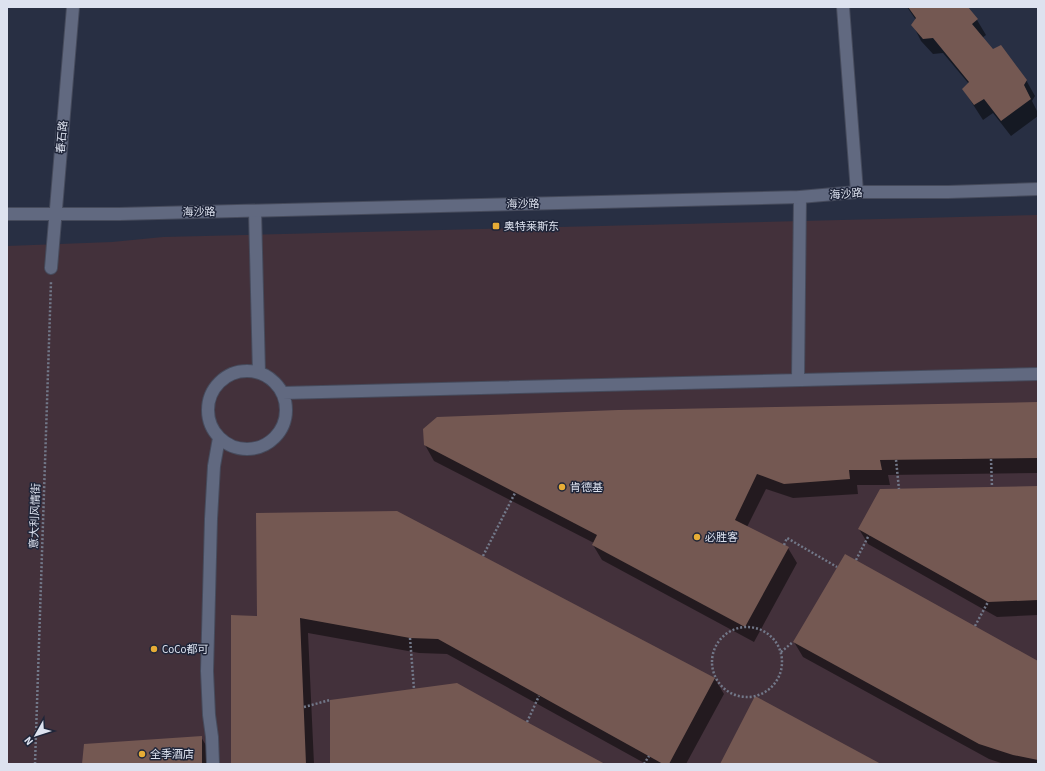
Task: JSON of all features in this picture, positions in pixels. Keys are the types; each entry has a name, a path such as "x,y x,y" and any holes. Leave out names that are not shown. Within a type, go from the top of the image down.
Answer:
{"street":[{"name":"春石路","path":"51,268 73,7"},
{"path":"843,7 858,192"},
{"name":"海沙路","path":"7,214 119,214 255,211 800,197 858,192 948,192 1038,188"},
{"path":"798,380 800,197"},
{"path":"255,211 259,373"},
{"path":"249,371 259,373 269,378 277,385 282,393 286,404 286,417 282,428 274,438 265,445 253,449 241,449 229,445 220,438 211,424 208,414 208,404 212,393 225,377 234,373 249,371"},
{"path":"282,393 1038,374"},
{"path":"213,764 207,671 211,519 214,466 220,438"}],"path":[{"name":"意大利风情街","path":"35,764 51,268"},
{"path":"991,459 992,487"},
{"path":"896,460 899,489"},
{"path":"483,556 515,493"},
{"path":"856,560 869,535"},
{"path":"784,545 787,538 837,567"},
{"path":"975,626 988,602"},
{"path":"745,627 757,628 776,642 780,652 782,664 780,675 774,684 765,692 755,696 744,697 732,694 723,688 716,678 712,667 712,655 716,644 734,629 745,627"},
{"path":"410,638 414,689"},
{"path":"780,652 793,642"},
{"path":"527,722 539,696"},
{"path":"304,708 330,700"},
{"path":"644,764 649,756"}],"shaded area":[{"path":"1038,215 1038,764 7,764 7,246 112,242 163,237"}],"building":[{"path":"908,7 968,7 978,19 972,24 993,49 1001,45 1027,80 1024,85 1031,99 1001,121 984,99 974,105 962,89 969,82 933,38 923,39 911,25 916,18"},
{"path":"1038,402 1038,458 880,460 882,470 849,470 850,479 784,484 757,474 735,520 789,547 745,627 592,545 597,535 424,445 423,429 437,417 618,410"},
{"path":"1038,486 1038,600 988,602 858,529 880,489"},
{"path":"397,511 715,678 669,764 663,764 438,639 410,638 300,618 306,764 231,764 231,615 257,616 256,513"},
{"path":"845,554 1038,661 1038,760 1013,755 979,744 793,642"},
{"path":"457,683 605,764 330,764 330,700"},
{"path":"755,696 881,764 720,764"},
{"name":"全季酒店","path":"202,736 202,764 82,764 84,744"}],"place":[{"name":"奥特莱斯东","path":"496,226"},
{"name":"肯德基","path":"562,487"},
{"name":"必胜客","path":"697,537"},
{"name":"CoCo都可","path":"154,649"},
{"name":"全季酒店","path":"142,754"}]}
